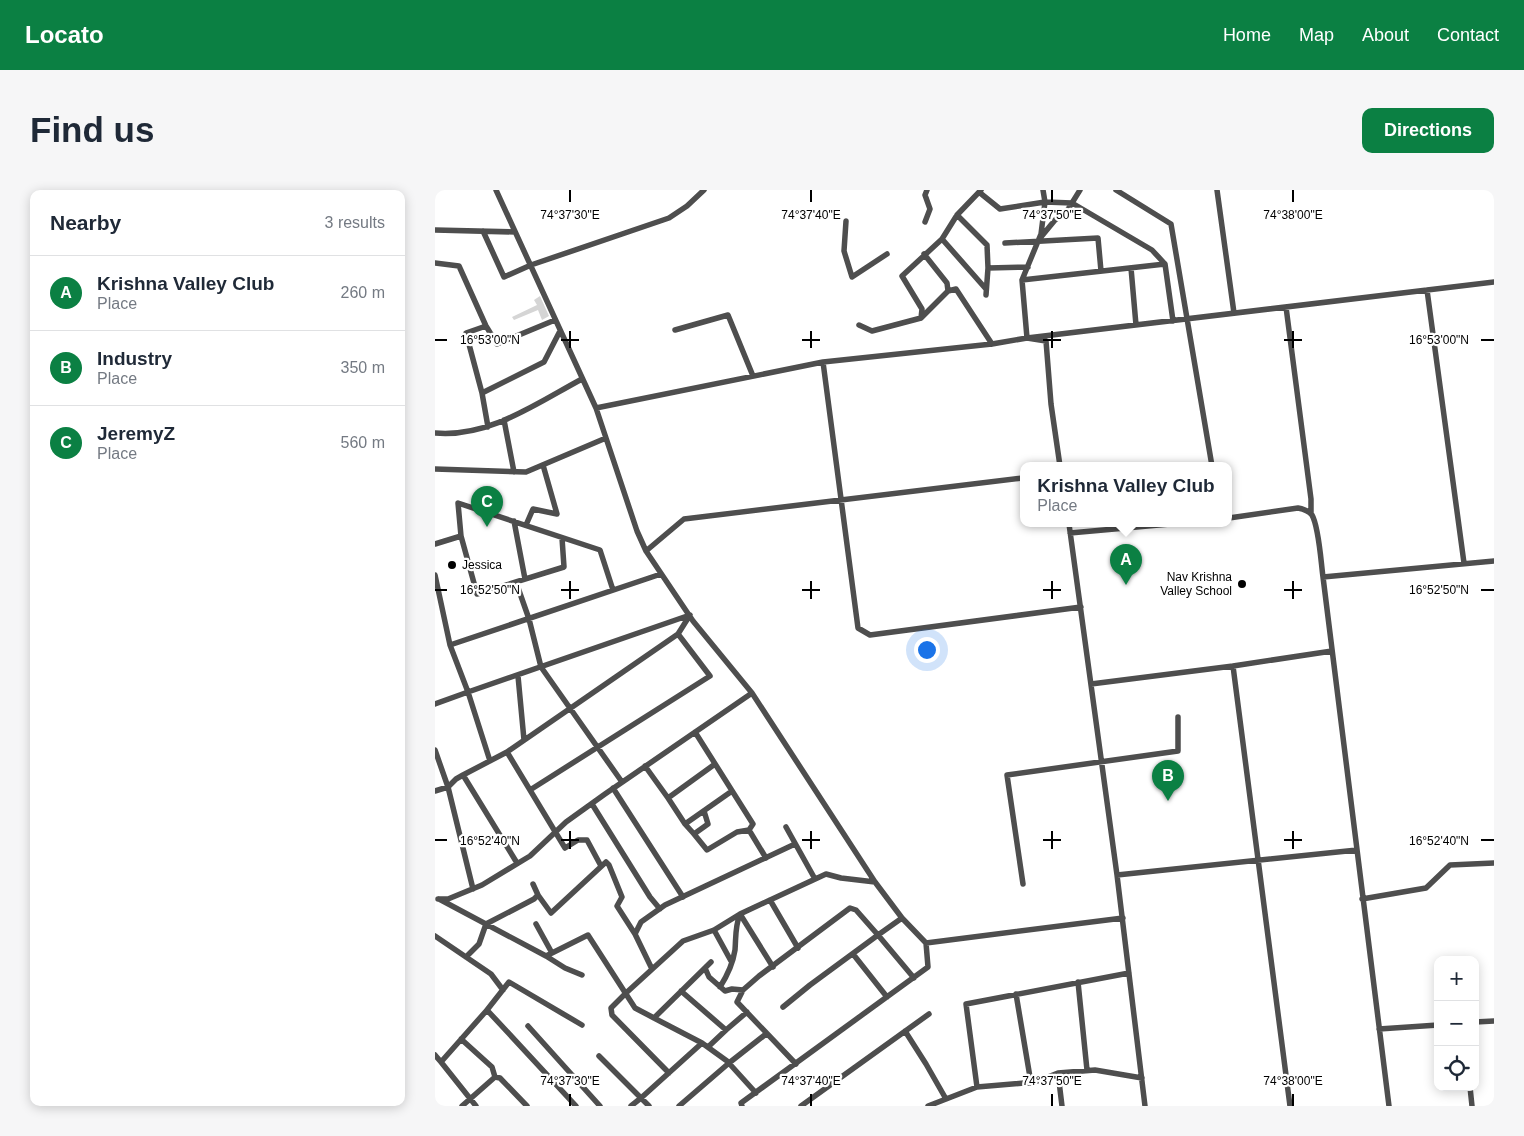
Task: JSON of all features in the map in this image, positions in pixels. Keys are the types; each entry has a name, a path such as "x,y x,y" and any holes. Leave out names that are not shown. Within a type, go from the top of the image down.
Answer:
{"street":[{"path":"496,190 595,408 637,531 646,551 689,616 752,693 875,882 902,918 926,943 928,967 741,1103 742,1106"},
{"path":"483,231 504,277 669,218 687,206 704,190"},
{"path":"925,222 930,209 925,195 927,190"},
{"path":"1027,338 1022,280 1039,240 1045,202 1043,190"},
{"path":"1039,240 1055,220 1067,212 1080,190"},
{"path":"1116,190 1171,224 1210,462"},
{"path":"1217,190 1234,313"},
{"path":"921,318 922,309 901,276 941,239 957,215 980,191 1000,209 1045,202 1072,203 1152,250 1165,264 1173,321"},
{"path":"941,239 986,292 987,246 957,215"},
{"path":"846,221 843,251 851,277 887,254"},
{"path":"435,230 515,232"},
{"path":"1005,243 1097,238 1101,271"},
{"path":"924,254 947,283 948,291"},
{"path":"435,263 459,266 486,326 497,344 555,320"},
{"path":"1022,280 1165,264"},
{"path":"988,268 1028,267"},
{"path":"1131,268 1136,325"},
{"path":"595,408 823,362 992,344 1027,338 1494,282"},
{"path":"859,325 872,331 921,318 948,291 956,289 992,344"},
{"path":"1427,290 1464,564"},
{"path":"1286,307 1310,490 1311,514 1317,535 1323,577 1389,1106"},
{"path":"675,330 728,316 753,376"},
{"path":"486,326 466,333 483,393 488,427"},
{"path":"483,393 544,362 560,331"},
{"path":"1027,338 1046,341 1051,404 1059,462"},
{"path":"823,362 858,628 870,635 1081,606"},
{"path":"435,433 451,434 488,427 582,379"},
{"path":"504,420 514,472"},
{"path":"435,469 526,472 606,438"},
{"path":"526,525 533,509 557,514 543,464"},
{"path":"646,551 684,519 1020,478"},
{"path":"562,538 564,568 477,594 461,536 458,503 600,550 613,590"},
{"path":"1232,518 1298,508 1304,509 1311,514"},
{"path":"514,521 525,579"},
{"path":"1069,527 1123,918 1145,1106"},
{"path":"1070,533 1137,527"},
{"path":"435,544 461,536"},
{"path":"1323,577 1494,560"},
{"path":"450,646 661,574"},
{"path":"435,575 450,646 468,692 489,761"},
{"path":"516,582 529,619 541,667 622,782"},
{"path":"435,791 448,787 456,779 507,752 678,634 689,616"},
{"path":"435,704 689,616"},
{"path":"530,790 710,676 678,634"},
{"path":"1091,684 1332,651"},
{"path":"1233,666 1290,1106"},
{"path":"518,676 524,740"},
{"path":"437,898 448,899 473,889 530,856 566,822 752,693"},
{"path":"1023,884 1007,775 1178,751 1178,717"},
{"path":"645,766 685,824 707,850 737,832 749,830 753,824 695,732"},
{"path":"435,750 448,787 473,889"},
{"path":"507,752 565,848 578,840 587,840 601,866"},
{"path":"668,798 715,764"},
{"path":"463,775 517,864"},
{"path":"613,788 683,897"},
{"path":"685,824 732,791"},
{"path":"592,804 660,909"},
{"path":"694,834 708,824 704,811"},
{"path":"786,827 815,879"},
{"path":"749,830 766,858"},
{"path":"635,934 641,922 660,909 795,844"},
{"path":"1117,875 1259,862 1357,850"},
{"path":"533,884 551,913 605,862 609,865 622,897 617,906 635,934 653,969"},
{"path":"1362,899 1426,888 1450,865 1494,863"},
{"path":"669,1073 612,1015 611,1008 626,993 683,941 714,930 740,914 826,874 841,878 875,882"},
{"path":"466,957 479,944 486,924 539,895"},
{"path":"437,898 549,954 565,968 582,975"},
{"path":"770,900 797,948"},
{"path":"795,1064 737,1002 743,990 850,908 856,910 914,978"},
{"path":"720,987 729,975 734,953 736,924 740,914"},
{"path":"740,914 773,966"},
{"path":"783,1007 809,984 902,918"},
{"path":"926,943 1123,918"},
{"path":"536,924 549,954"},
{"path":"714,930 731,961"},
{"path":"549,954 588,935 635,1008 708,1047 729,1063 756,1093"},
{"path":"435,936 491,974 503,990"},
{"path":"853,954 887,997"},
{"path":"654,1018 711,962"},
{"path":"705,968 709,977 725,991 731,989 743,990"},
{"path":"977,1087 966,1004 1129,973"},
{"path":"441,1062 509,982 582,1025"},
{"path":"1078,982 1087,1070"},
{"path":"681,991 726,1030"},
{"path":"1016,994 1031,1083"},
{"path":"487,1010 576,1106"},
{"path":"708,1047 747,1012"},
{"path":"801,1106 929,1014"},
{"path":"1479,1022 1494,1020"},
{"path":"1379,1028 1434,1025"},
{"path":"528,1026 600,1106"},
{"path":"905,1031 927,1064 946,1099"},
{"path":"679,1106 766,1034"},
{"path":"461,1039 492,1067 495,1077"},
{"path":"631,1106 702,1043"},
{"path":"435,1055 476,1106"},
{"path":"599,1056 649,1106"},
{"path":"929,1106 977,1087 1031,1083 1058,1073 1095,1070 1142,1078"},
{"path":"1058,1073 1062,1106"},
{"path":"462,1106 495,1077"},
{"path":"495,1077 500,1078 527,1106"},
{"path":"1470,1091 1472,1106"}],"shaded area":[{"path":"540,296 549,316 542,320 538,310 514,320 512,317 537,305 534,300"}],"place":[{"name":"JeremyZ","path":"487,527"},
{"name":"Jessica","path":"452,565"},
{"name":"Nav Krishna Valley School","path":"1242,584"},
{"name":"Krishna Valley Club","path":"1126,585"},
{"name":"Industry","path":"1168,801"}]}
